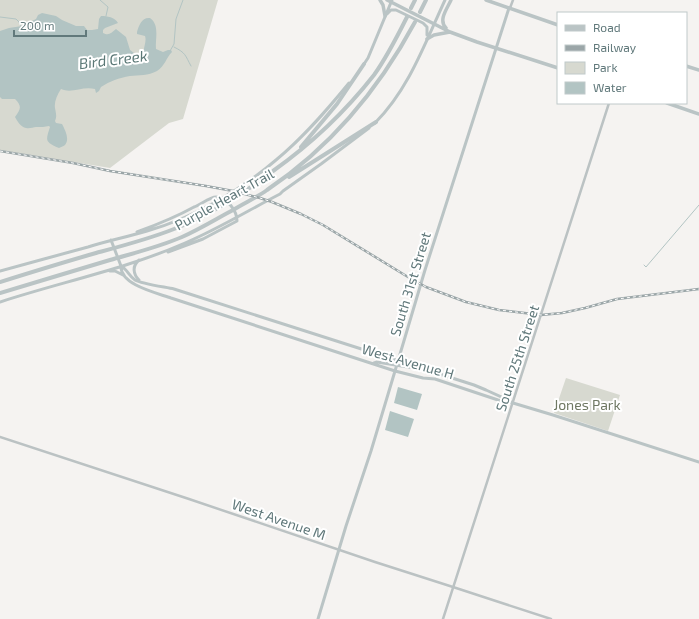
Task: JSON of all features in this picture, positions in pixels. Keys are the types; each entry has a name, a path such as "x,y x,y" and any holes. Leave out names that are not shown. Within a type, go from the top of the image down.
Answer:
{"highway":[{"path":"411,8 415,0"},
{"path":"420,12 426,0"},
{"name":"Purple Heart Trail","path":"0,282 125,246 174,229 190,222 251,188 293,156 327,126 352,101 380,66 407,17"},
{"name":"Purple Heart Trail","path":"0,293 182,237 218,219 265,192 290,174 336,133 379,81 396,56 415,22"},
{"path":"293,156 337,104 364,64"},
{"path":"265,192 376,122"}],"main road":[{"path":"380,0 383,5 385,16"},
{"path":"153,256 186,243 280,194 282,191 344,148 367,130 386,111 404,85 445,0"},
{"path":"450,32 444,26 442,21 451,0"},
{"path":"486,0 557,25"},
{"path":"0,271 147,231 178,220 244,184 276,160 299,140 329,108 368,58 390,1 424,22 428,32 427,39"},
{"name":"South 31st Street","path":"318,619 396,371 415,301 510,8"},
{"path":"385,16 391,10 396,10 424,22 434,24 450,32 557,68"},
{"path":"427,39 434,35 450,32"},
{"path":"687,66 699,70"},
{"path":"670,104 699,114"},
{"path":"0,302 186,246 203,239 237,220 237,218 235,212 228,203 219,197 214,197 157,224 122,238"},
{"name":"West Avenue H","path":"111,240 124,276 134,285 396,371 423,378 435,379 699,462"},
{"path":"140,260 136,263 134,272 138,280 142,282"},
{"name":"West Avenue H","path":"121,266 135,280 174,289 437,373 486,390 513,403"},
{"path":"102,272 110,270 124,276"},
{"path":"373,363 377,362 421,368"}],"street":[{"path":"510,8 513,0"},
{"name":"South 25th Street","path":"443,619 609,104"},
{"name":"West Avenue M","path":"0,437 551,619"}],"green space":[{"path":"0,0 218,0 183,119 169,123 110,168 0,150"},
{"name":"Jones Park","path":"566,378 620,395 608,431 554,413"}],"water":[{"path":"42,13 56,16 76,26 84,26 87,30 98,29 99,19 101,16 113,18 118,23 105,28 103,33 108,34 116,29 126,37 130,50 138,56 144,53 146,40 145,36 137,34 137,32 143,20 150,18 155,24 156,28 156,49 163,52 171,50 172,52 162,67 154,73 130,76 115,80 101,87 96,93 95,89 90,88 69,91 61,89 55,101 55,121 56,123 62,124 67,140 65,145 59,148 47,140 49,126 26,128 22,126 15,117 20,108 17,101 15,99 2,99 0,97 0,31 22,26 36,19 38,15"},
{"path":"398,387 422,394 417,410 394,403"},
{"path":"390,411 414,419 408,437 385,430"}],"waterway":[{"path":"100,0 108,7 106,16"},
{"name":"Bird Creek","path":"170,51 174,44 176,19 183,0"},
{"path":"0,17 16,19 21,26"},
{"path":"174,47 185,55 191,66"},
{"path":"644,265 646,267 699,205"}],"railway":[{"path":"0,151 73,163 110,171 206,186 260,198 301,214 323,225 426,287 466,302 499,310 541,315 562,313 617,299 699,289"}]}
